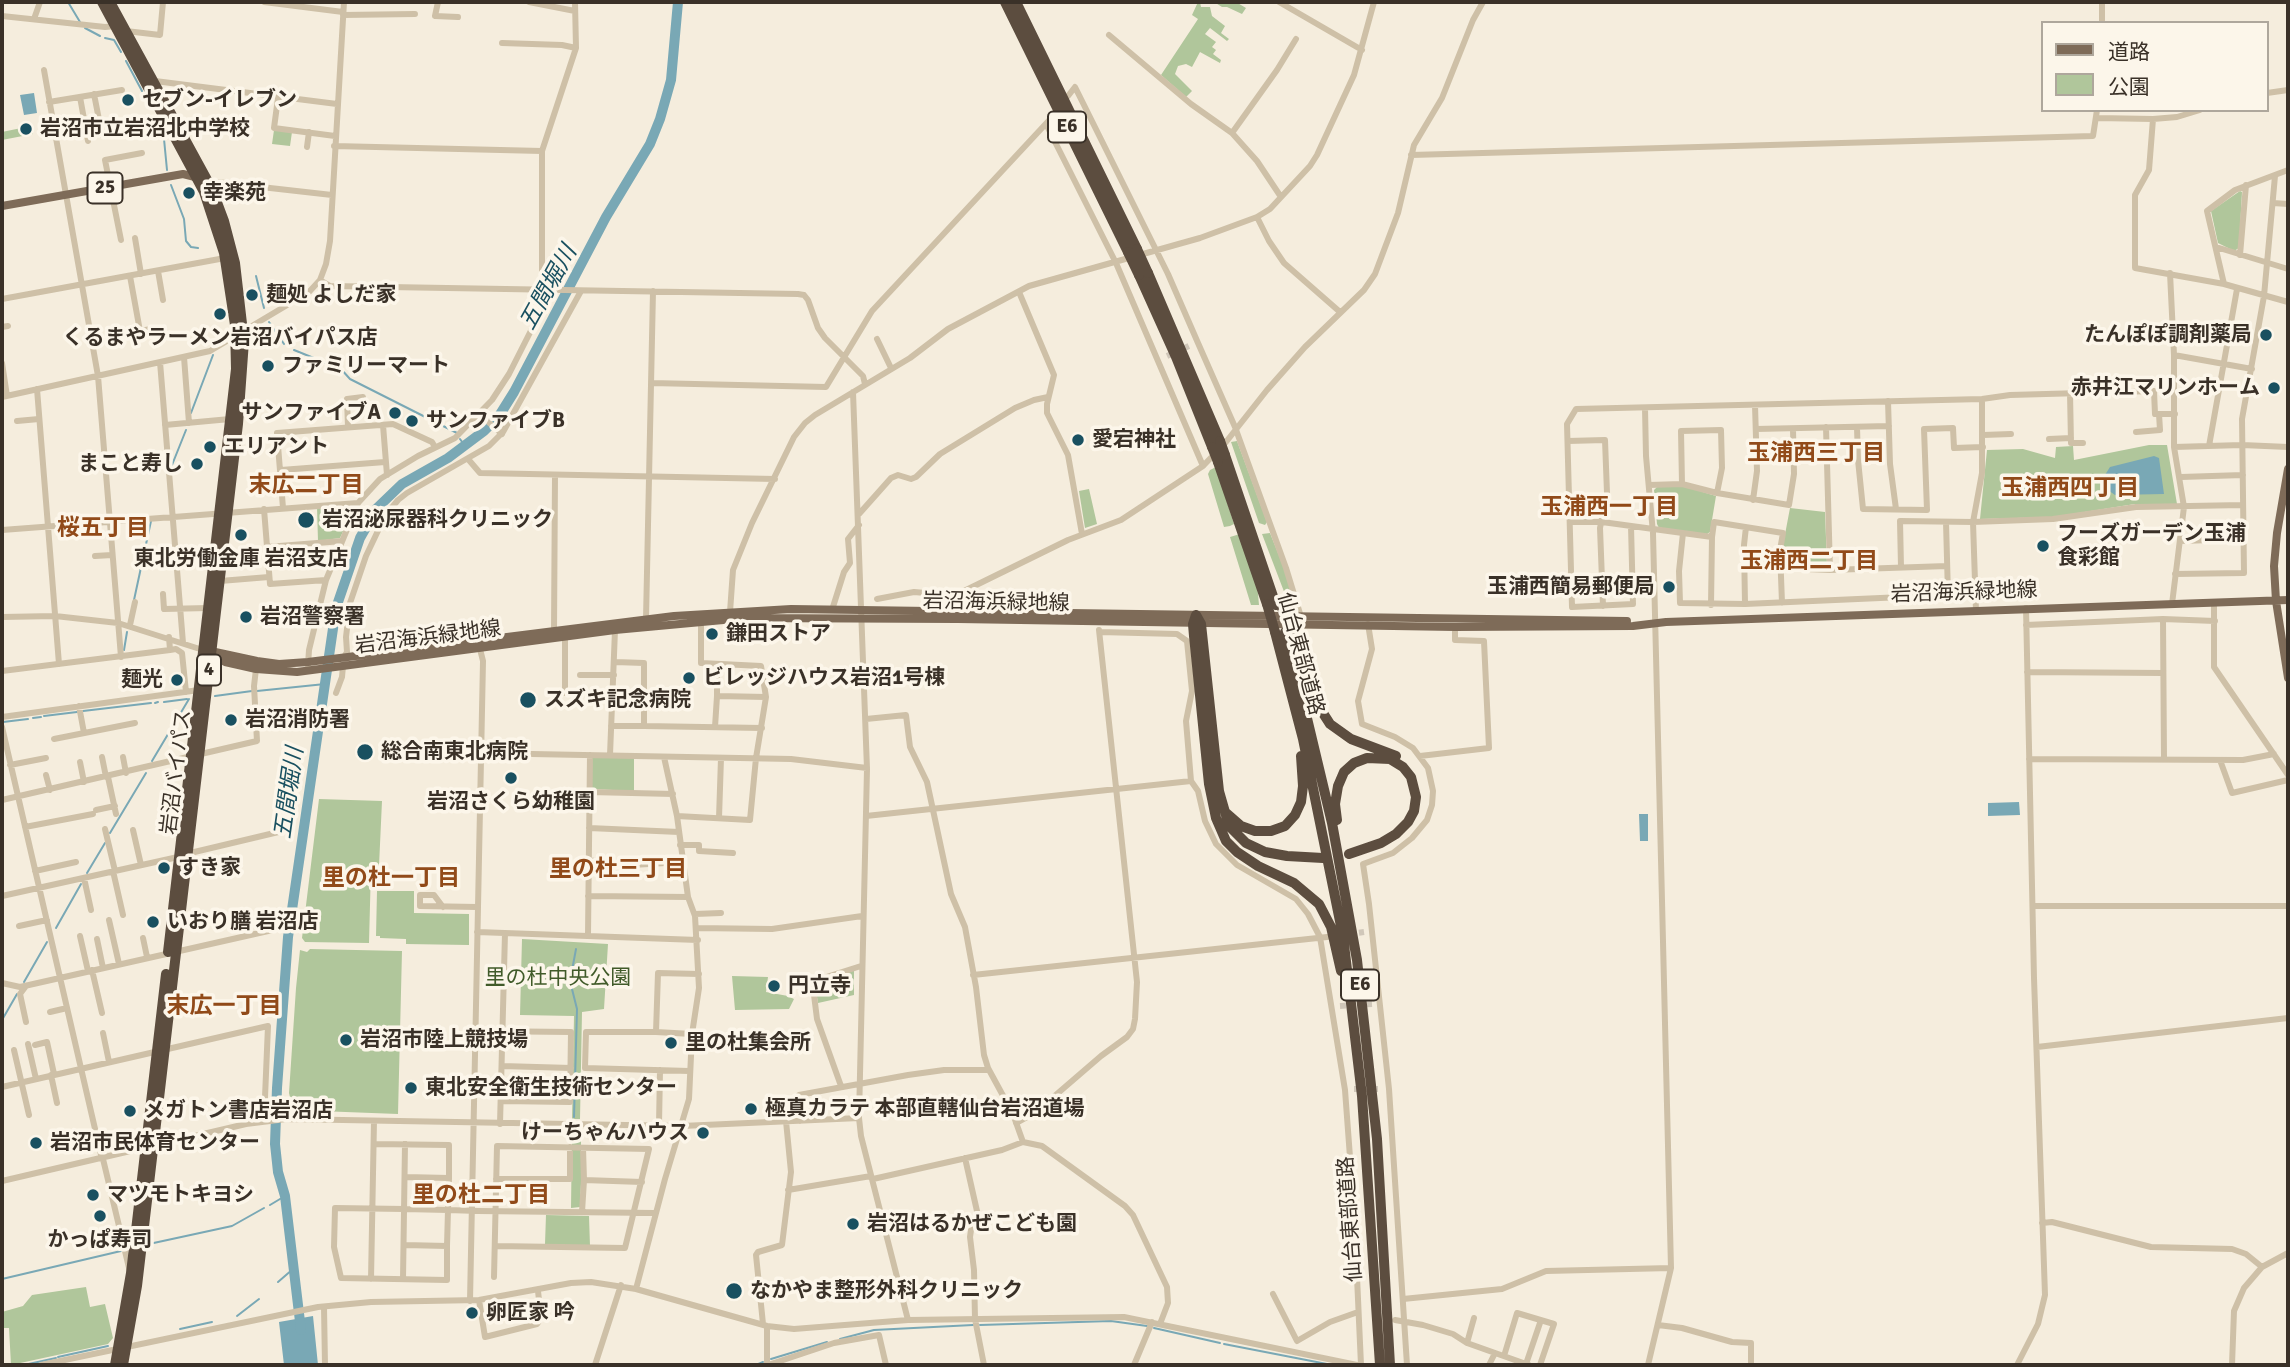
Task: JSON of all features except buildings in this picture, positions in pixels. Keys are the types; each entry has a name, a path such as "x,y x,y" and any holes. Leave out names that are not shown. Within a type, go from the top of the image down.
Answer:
{"highway":[{"name":"岩沼バイパス","path":"102,2 224,221 235,262 241,393 208,608 208,652 199,690 195,756"},
{"name":"岩沼バイパス","path":"110,2 155,81 202,179 225,258 240,333 230,419 220,581 208,652 182,856 124,1348 115,1365"},
{"name":"仙台東部道路","path":"1005,2 1133,251"},
{"name":"仙台東部道路","path":"1016,2 1143,274 1176,357 1216,444 1275,605"},
{"name":"仙台東部道路","path":"1221,458 1259,551 1303,701 1332,823 1357,960 1381,1188 1384,1346 1380,1365"},
{"path":"1197,621 1218,783 1229,826 1240,838 1254,847 1287,856 1324,861 1288,862 1264,856 1242,846 1220,827"},
{"path":"1197,621 1213,809 1226,841 1237,852 1300,887 1312,897 1327,918 1339,959 1358,1093"},
{"name":"仙台東部道路","path":"1284,633 1335,891 1349,983 1384,1346 1390,1365"},
{"path":"1223,809 1241,826 1264,832 1285,826 1295,815 1301,802 1304,786 1302,762 1284,633"},
{"path":"1284,633 1312,696 1325,718 1343,734 1400,758 1410,767 1420,786 1419,812 1404,834 1374,852 1349,857 1396,834 1414,811 1416,790 1403,767 1390,759 1367,758 1349,767 1341,778 1335,804 1356,923 1364,1013"},
{"name":"岩沼バイパス","path":"123,1365 131,1273 149,1147"}],"main road":[{"name":"25","path":"2,206 183,174 202,179"},
{"path":"2288,469 2275,549 2276,601 2288,678"},
{"name":"岩沼海浜緑地線","path":"1197,621 1654,622 2288,600"},
{"name":"岩沼海浜緑地線","path":"311,666 565,637 730,612 832,610 862,614"},
{"name":"岩沼海浜緑地線","path":"478,645 554,631 646,619 701,617 958,615 1098,623 1301,617 1455,627 1633,626 1654,622"},
{"path":"208,652 279,664 311,666"},
{"path":"208,652 256,669 276,672 311,666"}],"street":[{"path":"34,19 40,2"},
{"path":"126,31 160,34 163,2"},
{"path":"264,2 343,13 415,14"},
{"path":"2,363 4,397 210,351 302,298 320,280 330,241 344,2"},
{"path":"438,2 435,16 458,16"},
{"path":"529,2 575,11"},
{"path":"542,289 542,151 576,48 575,2"},
{"path":"1279,2 1362,50"},
{"path":"730,612 733,570 752,523 794,436 805,423 948,329 1019,292 1049,280 1156,252 1257,217 1270,209 1317,155 1354,75 1374,2"},
{"path":"877,599 914,592 960,596 974,585 1082,534 1132,514 1203,466 1287,367 1364,290 1375,274 1398,213 1411,155 1419,133 1442,98 1473,20 1483,2"},
{"path":"2102,2 2102,21"},
{"path":"2,16 116,26"},
{"path":"1109,36 1191,104 1232,133 1257,161 1281,197"},
{"path":"1232,133 1296,39"},
{"path":"502,43 551,44 576,48"},
{"path":"44,70 98,376 121,657"},
{"path":"155,81 337,104"},
{"path":"1068,96 1075,87 1198,343 1236,430 1301,617"},
{"path":"50,102 122,89"},
{"path":"2269,93 2288,90"},
{"path":"94,94 102,135"},
{"path":"80,97 88,141"},
{"path":"278,98 274,128 335,136"},
{"path":"1411,155 2093,136 2097,114 2153,119 2177,117 2193,112"},
{"path":"651,383 825,387 872,311 1054,115"},
{"path":"2153,119 2149,170 2135,195 2135,268 2224,284 2288,302"},
{"path":"1046,124 1116,263 1203,466"},
{"path":"307,147 309,132"},
{"path":"334,146 542,151"},
{"path":"121,240 106,160 142,153"},
{"path":"2224,284 2207,211 2235,190 2288,170"},
{"path":"2175,574 2244,573 2242,419 2264,296 2275,176"},
{"path":"202,179 332,195"},
{"path":"2240,255 2246,185"},
{"path":"2273,203 2288,204"},
{"path":"1257,217 1284,263 1340,312"},
{"path":"135,238 141,274"},
{"path":"2216,247 2288,269"},
{"path":"2,299 225,258"},
{"path":"158,271 163,300"},
{"path":"2170,273 2174,355 2174,447 2184,507 2172,604"},
{"path":"130,276 140,331 151,329"},
{"path":"320,280 330,286 804,296 818,328 842,358 863,376 865,384"},
{"path":"311,666 309,650 326,580 358,503 376,483 463,431 480,414 501,389 553,289"},
{"path":"2209,446 2237,289"},
{"path":"336,693 342,677 341,662 347,652 350,603 366,556 385,516 407,493 489,446 501,433 579,291"},
{"path":"646,619 653,291"},
{"path":"1019,292 1054,375 1047,413 1068,455 1082,534"},
{"path":"877,340 891,368"},
{"path":"1189,346 1198,343"},
{"path":"2174,355 2252,369"},
{"path":"1158,359 1167,356"},
{"path":"184,357 189,423"},
{"path":"160,362 183,643"},
{"path":"37,389 59,664"},
{"path":"1631,526 1633,604 1572,607 1566,424 1576,409 1982,399 2010,395 2154,391 2155,414 2175,414"},
{"path":"853,392 867,768 859,1118 908,1320"},
{"path":"2070,393 2071,443 2084,443"},
{"path":"348,427 347,399 363,397"},
{"path":"859,514 891,478 898,475 911,479 916,477 940,454 1015,408 1048,397"},
{"path":"1976,611 1973,522 1982,473 1982,399"},
{"path":"1888,401 1896,509"},
{"path":"1753,500 1757,471 1755,405"},
{"path":"1645,408 1653,529 1671,1268 1648,1365"},
{"path":"480,414 501,433"},
{"path":"2136,432 2160,430 2159,414"},
{"path":"17,421 39,419"},
{"path":"165,425 230,419"},
{"path":"283,508 277,433 393,424 432,442 436,447"},
{"path":"383,425 387,475"},
{"path":"1756,429 1889,426"},
{"path":"1857,427 1863,509 1927,510 1924,429 1953,428 1954,448 1983,447"},
{"path":"1826,428 1830,570"},
{"path":"1649,485 1682,484 1717,494 1789,505 1794,474 1793,429"},
{"path":"1682,484 1681,431 1721,430 1722,468 1717,494"},
{"path":"1983,435 2011,434"},
{"path":"2049,439 2071,438"},
{"path":"1568,441 1605,440 1607,493 1602,522 1602,606"},
{"path":"2174,447 2288,447"},
{"path":"468,459 480,473 775,479"},
{"path":"281,470 385,462"},
{"path":"554,631 555,475"},
{"path":"2181,477 2243,475"},
{"path":"2,530 358,503"},
{"path":"1901,567 1900,521 2053,519 2136,507 2243,505"},
{"path":"264,509 270,584 326,580"},
{"path":"1570,522 1602,522 1712,537"},
{"path":"1711,605 1714,522 1783,533 1782,603"},
{"path":"1683,533 1679,571 1680,603 1782,603 1948,596 1945,522"},
{"path":"832,610 844,572 850,564 848,539 859,524"},
{"path":"1745,604 1746,527"},
{"path":"2180,541 2243,540"},
{"path":"267,547 342,541"},
{"path":"95,556 112,555"},
{"path":"1781,568 1830,570 1947,566"},
{"path":"220,581 269,577"},
{"path":"163,594 164,609 208,608"},
{"path":"958,615 960,596"},
{"path":"130,625 135,602"},
{"path":"2214,602 2214,667 2288,777 2232,793 2221,760"},
{"path":"2017,1365 2045,1304 2026,608"},
{"path":"2,617 55,616 118,622 208,652"},
{"path":"677,816 750,820 766,696 761,666 701,663 701,617"},
{"path":"2026,625 2163,619 2215,621"},
{"path":"2163,619 2164,760"},
{"path":"1368,621 1372,649 1359,701 1362,724 1395,737 1413,748 1428,768 1433,791 1432,805 1420,830 1402,847 1363,864 1372,931 1376,1003 1388,1089 1407,1365"},
{"path":"41,1365 321,1307 470,1301 581,1282 621,1285 765,1325 794,1329 908,1320 1109,1317 1156,1323 1359,1365 1354,1211 1345,1090 1336,1006 1323,937 1296,899 1237,865 1226,855 1209,831 1198,791 1191,781 1186,721 1192,691 1187,641 1177,634 1098,623 1137,997 1133,1029 1127,1037 1036,1112 1016,1124"},
{"path":"1420,756 1489,748 1484,640 1455,640 1455,627"},
{"path":"610,755 615,630"},
{"path":"169,637 170,650"},
{"path":"565,637 565,693"},
{"path":"470,1301 481,753 482,661 478,645"},
{"path":"2,671 176,649 182,653 186,692"},
{"path":"615,662 644,663 644,726"},
{"path":"715,727 716,664"},
{"path":"2,800 257,741 254,686 256,669"},
{"path":"2027,672 2163,673"},
{"path":"580,675 614,675"},
{"path":"2,717 199,690"},
{"path":"717,696 766,696"},
{"path":"79,706 84,733"},
{"path":"866,719 906,715 910,747 924,771 951,894 965,927 984,1055 1023,1142"},
{"path":"54,738 135,723"},
{"path":"611,726 762,728"},
{"path":"2,727 7,764 18,797 127,1270 131,1273"},
{"path":"481,753 756,758 823,761 867,768"},
{"path":"2029,759 2221,760 2252,759 2274,754"},
{"path":"587,935 590,755"},
{"path":"25,827 116,810 102,757"},
{"path":"123,757 126,773"},
{"path":"636,1289 655,1213 689,1100 689,1071 699,974 695,914 688,897 677,816 664,757"},
{"path":"7,764 46,758"},
{"path":"719,818 721,758"},
{"path":"80,762 84,782"},
{"path":"46,775 50,790"},
{"path":"866,816 1191,781"},
{"path":"590,792 673,794"},
{"path":"589,828 679,831"},
{"path":"105,829 123,915"},
{"path":"2,896 291,829"},
{"path":"133,830 141,864"},
{"path":"680,845 699,845 699,850 733,853"},
{"path":"589,860 632,865 682,862"},
{"path":"35,871 76,862"},
{"path":"84,878 91,910"},
{"path":"588,896 688,897"},
{"path":"443,906 477,907"},
{"path":"2033,906 2288,906"},
{"path":"695,914 721,913"},
{"path":"696,928 772,929 862,916"},
{"path":"19,926 47,920"},
{"path":"109,920 119,964"},
{"path":"2,983 26,986 277,929"},
{"path":"1363,932 1372,931"},
{"path":"477,932 698,940"},
{"path":"500,1124 505,933"},
{"path":"80,936 102,1013"},
{"path":"973,975 1323,937"},
{"path":"142,938 147,957"},
{"path":"97,939 103,968"},
{"path":"841,1086 817,1019 813,987 820,979 861,967"},
{"path":"656,1032 658,973 699,974"},
{"path":"26,986 20,994 26,1022"},
{"path":"50,1012 67,1008"},
{"path":"2037,1047 2288,1018"},
{"path":"2,1087 268,1026 265,1121"},
{"path":"475,1031 570,1032 570,1102 502,1101"},
{"path":"689,1071 585,1068 586,1032 692,1034"},
{"path":"103,1033 109,1062"},
{"path":"36,1079 32,1045 47,1042 57,1103"},
{"path":"14,1050 29,1115"},
{"path":"502,1066 571,1068"},
{"path":"659,1125 660,1070"},
{"path":"800,1121 799,1095 944,1070 989,1070"},
{"path":"1380,1089 1388,1089"},
{"path":"1345,1090 1358,1093"},
{"path":"2,1181 265,1121 286,1119 682,1126 859,1118"},
{"path":"371,1279 374,1121"},
{"path":"786,1121 791,1172 782,1245 755,1255 768,1365 834,1343 879,1335 886,1365"},
{"path":"788,1190 872,1177 1002,1150 1023,1142 1042,1146 1125,1206 1167,1287 1168,1303 1134,1365"},
{"path":"373,1144 449,1145 449,1178 448,1210 447,1246 447,1280 341,1278 334,1247 335,1208 372,1208 448,1210 472,1211 655,1213"},
{"path":"403,1279 405,1144"},
{"path":"494,1276 497,1146 649,1149 625,1248 495,1245"},
{"path":"496,1179 569,1179 570,1147"},
{"path":"582,1212 583,1148"},
{"path":"965,1158 979,1220 971,1230 970,1237 975,1319 984,1365"},
{"path":"405,1177 449,1178"},
{"path":"584,1180 642,1182"},
{"path":"2042,1223 2151,1247 2232,1249 2246,1254 2262,1267"},
{"path":"404,1245 447,1246"},
{"path":"2232,1365 2234,1311 2244,1288 2262,1267 2288,1253"},
{"path":"1404,1298 1502,1289 1546,1271 1671,1268"},
{"path":"595,1365 621,1285"},
{"path":"479,1300 485,1337 537,1324 541,1318 538,1291"},
{"path":"1273,1294 1297,1341"},
{"path":"321,1307 325,1365"},
{"path":"1504,1356 1517,1313 1553,1324 1540,1365"},
{"path":"1282,1351 1330,1322 1359,1315 1368,1317"},
{"path":"1467,1343 1474,1318"},
{"path":"1395,1320 1453,1334 1467,1343 1528,1365 1541,1320"},
{"path":"1658,1325 1682,1328 1732,1342 1751,1343 1751,1365"},
{"path":"1489,1365 1495,1353"}],"green space":[{"path":"1198,2 1201,7 1210,7 1212,16 1225,26 1221,33 1229,39 1227,41 1210,28 1205,34 1216,42 1212,47 1216,50 1213,54 1221,60 1220,63 1200,52 1192,67 1186,64 1178,66 1175,74 1192,91 1186,97 1161,75 1198,19 1192,15"},
{"path":"1214,2 1236,2 1246,8 1242,14"},
{"path":"31,126 33,134 2,140 2,132"},
{"path":"274,130 292,132 290,146 272,144"},
{"path":"2240,191 2239,248 2234,251 2218,243 2211,211"},
{"path":"1237,441 1267,522 1265,525 1259,523 1231,442"},
{"path":"2149,445 2167,445 2177,504 2135,504 2053,517 1980,519 1987,450 2023,449 2055,458 2056,447 2073,446 2074,460"},
{"path":"1216,467 1234,524 1230,526 1224,527 1208,474"},
{"path":"1683,486 1716,496 1710,532 1707,534 1659,528 1657,524 1654,490 1657,487"},
{"path":"1089,489 1097,524 1085,528 1079,491"},
{"path":"356,504 340,538 318,541 317,507"},
{"path":"1790,508 1825,512 1827,564 1824,567 1786,565 1783,562 1783,545"},
{"path":"1270,533 1294,601 1288,602 1262,534"},
{"path":"1240,534 1257,583 1259,605 1251,605 1230,537"},
{"path":"592,757 634,758 634,791 592,789"},
{"path":"319,799 382,801 379,866 371,867 369,943 305,942 302,938"},
{"path":"377,891 414,891 414,913 469,914 469,945 406,944 406,939 376,936"},
{"name":"里の杜中央公園","path":"522,939 608,944 604,1009 582,1012 580,1119 572,1119 574,1016 520,1015"},
{"name":"岩沼市陸上競技場","path":"310,949 402,951 398,1114 293,1110 289,1093 300,950 307,952"},
{"path":"854,970 854,995 818,1003 815,986 820,981"},
{"path":"732,976 768,977 766,992 794,999 789,1009 735,1010"},
{"path":"572,1132 581,1132 581,1184 580,1207 571,1208"},
{"path":"546,1215 589,1216 590,1246 545,1244"},
{"path":"86,1287 90,1307 105,1304 113,1338 108,1344 11,1365 9,1328 2,1328 2,1312 23,1306 32,1295"}],"water":[{"path":"34,93 37,113 24,115 20,95"},
{"path":"2154,456 2159,458 2164,494 2115,495 2105,488 2103,478 2110,467"},
{"path":"2019,802 2020,815 1988,816 1988,803"},
{"path":"1639,814 1648,814 1648,841 1640,841"},
{"path":"313,1316 318,1365 284,1365 279,1322"}],"waterway":[{"path":"68,2 80,22"},
{"name":"五間堀川","path":"301,1330 285,1196 278,1172 275,1144 277,1088 288,937 336,608 360,538 377,508 402,484 448,458 484,431 499,416 514,392 606,217 650,144 671,80 678,2"},
{"path":"85,28 100,36"},
{"path":"105,38 114,40 121,52"},
{"path":"126,61 142,91"},
{"path":"164,139 167,170"},
{"path":"171,185 184,219 186,241 191,247 198,248"},
{"path":"256,276 264,308"},
{"path":"269,322 284,344"},
{"path":"294,350 341,369 350,379 457,433"},
{"path":"191,413 213,355"},
{"path":"172,465 186,430"},
{"path":"460,439 465,446"},
{"path":"134,600 151,521"},
{"path":"124,650 127,632"},
{"path":"257,691 325,684"},
{"path":"215,696 252,691"},
{"path":"164,702 187,699"},
{"path":"152,761 189,699"},
{"path":"83,711 151,703"},
{"path":"44,716 77,712"},
{"path":"33,718 41,717"},
{"path":"3,722 28,719"},
{"path":"110,833 146,773"},
{"path":"87,873 105,843"},
{"path":"56,928 81,884"},
{"path":"24,982 47,942"},
{"path":"574,1117 577,1009 570,981 576,949"},
{"path":"2,1020 17,994"},
{"path":"270,1205 285,1196"},
{"path":"149,1244 232,1226 264,1208"},
{"path":"2,1279 121,1251"},
{"path":"278,1282 293,1269"},
{"path":"237,1316 259,1299"},
{"path":"980,1325 1111,1321 1147,1326"},
{"path":"180,1329 212,1322"},
{"path":"840,1339 874,1330 973,1325"},
{"path":"1154,1328 1220,1343"},
{"path":"771,1359 827,1342"},
{"path":"1224,1344 1332,1365"},
{"path":"58,1357 108,1346"},
{"path":"24,1365 56,1358"},
{"path":"756,1365 763,1362"}],"tunnel":[{"path":"1167,356 1189,346"},
{"path":"1350,934 1364,932"},
{"path":"1340,1006 1372,1004"},
{"path":"1354,1089 1380,1089"}],"place":[{"name":"セブン-イレブン","path":"128,100"},
{"name":"岩沼市立岩沼北中学校","path":"26,129"},
{"name":"幸楽苑","path":"189,193"},
{"name":"麺処 よしだ家","path":"252,295"},
{"name":"くるまやラーメン岩沼バイパス店","path":"220,314"},
{"name":"たんぽぽ調剤薬局","path":"2266,335"},
{"name":"ファミリーマート","path":"268,366"},
{"name":"赤井江マリンホーム","path":"2274,388"},
{"name":"サンファイブA","path":"395,413"},
{"name":"サンファイブB","path":"412,421"},
{"name":"愛宕神社","path":"1078,440"},
{"name":"エリアント","path":"210,447"},
{"name":"まこと寿し","path":"197,464"},
{"name":"岩沼泌尿器科クリニック","path":"306,520"},
{"name":"東北労働金庫 岩沼支店","path":"241,535"},
{"name":"フーズガーデン玉浦 食彩館","path":"2043,546"},
{"name":"玉浦西簡易郵便局","path":"1669,587"},
{"name":"岩沼警察署","path":"246,617"},
{"name":"鎌田ストア","path":"712,634"},
{"name":"ビレッジハウス岩沼1号棟","path":"689,678"},
{"name":"麺光","path":"177,680"},
{"name":"スズキ記念病院","path":"528,700"},
{"name":"岩沼消防署","path":"231,720"},
{"name":"総合南東北病院","path":"365,752"},
{"name":"岩沼さくら幼稚園","path":"511,778"},
{"name":"すき家","path":"164,868"},
{"name":"いおり膳 岩沼店","path":"153,922"},
{"name":"円立寺","path":"774,986"},
{"name":"岩沼市陸上競技場","path":"346,1040"},
{"name":"里の杜集会所","path":"671,1043"},
{"name":"東北安全衛生技術センター","path":"411,1088"},
{"name":"極真カラテ 本部直轄仙台岩沼道場","path":"751,1109"},
{"name":"メガトン書店岩沼店","path":"130,1111"},
{"name":"けーちゃんハウス","path":"703,1133"},
{"name":"岩沼市民体育センター","path":"36,1143"},
{"name":"マツモトキヨシ","path":"93,1195"},
{"name":"かっぱ寿司","path":"100,1216"},
{"name":"岩沼はるかぜこども園","path":"853,1224"},
{"name":"なかやま整形外科クリニック","path":"734,1291"},
{"name":"卵匠家 吟","path":"472,1313"}],"district":[{"name":"玉浦西三丁目","path":"1816,454"},
{"name":"末広二丁目","path":"306,486"},
{"name":"玉浦西四丁目","path":"2070,489"},
{"name":"玉浦西一丁目","path":"1609,508"},
{"name":"桜五丁目","path":"103,529"},
{"name":"玉浦西二丁目","path":"1809,562"},
{"name":"里の杜三丁目","path":"618,870"},
{"name":"里の杜一丁目","path":"391,879"},
{"name":"末広一丁目","path":"224,1007"},
{"name":"里の杜二丁目","path":"481,1196"}]}
